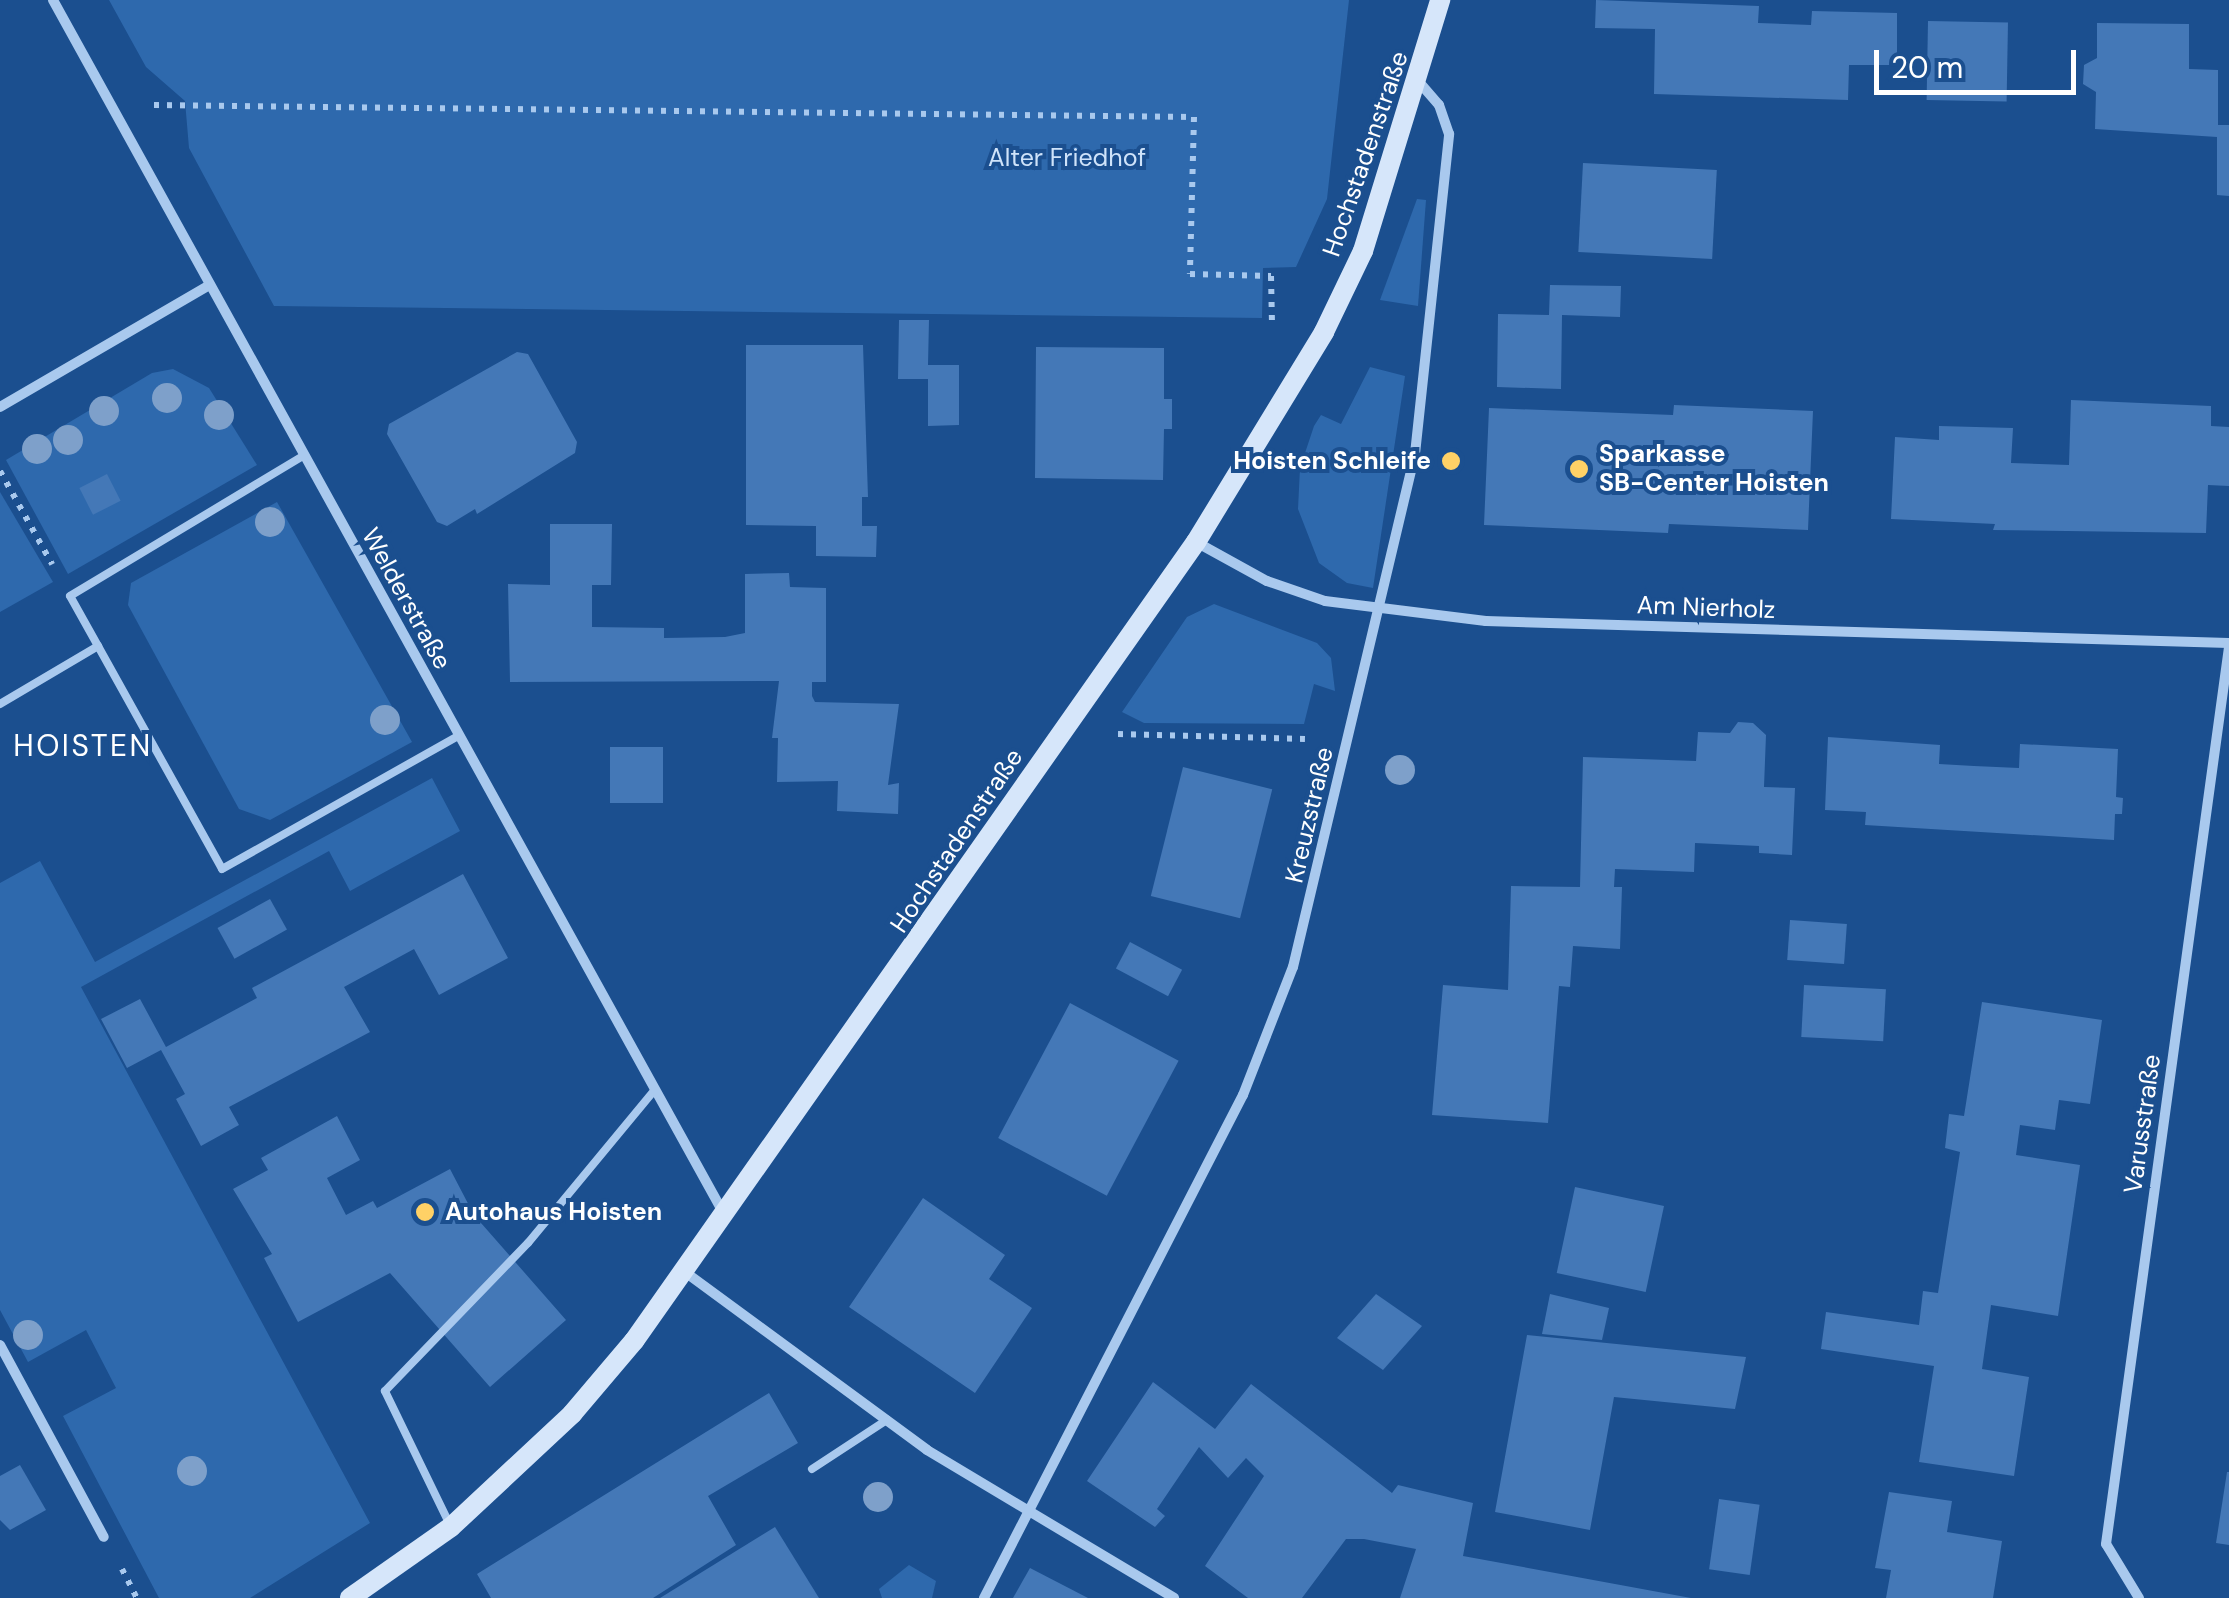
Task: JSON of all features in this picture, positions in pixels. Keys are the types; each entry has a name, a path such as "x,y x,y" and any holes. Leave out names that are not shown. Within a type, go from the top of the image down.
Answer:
{"main road":[{"name":"Hochstadenstraße","path":"350,1598 451,1527 572,1414 685,1272 1196,542 1324,332 1362,251 1418,82 1440,0"}],"street":[{"name":"Welderstraße","path":"53,0 725,1216"},
{"name":"Kreuzstraße","path":"984,1598 1024,1511 1136,1310 1243,1095 1293,967 1382,610 1414,454 1445,218 1449,134 1439,105 1418,82"},
{"path":"0,406 208,286"},
{"name":"Am Nierholz","path":"1196,542 1267,581 1325,601 1486,622 2229,645"},
{"name":"Varusstraße","path":"2139,1598 2106,1544 2229,645"},
{"path":"685,1272 887,1420 1024,1511 1174,1598"},
{"path":"0,1345 104,1537"}],"lane":[{"path":"304,456 70,596 222,869 458,736"},
{"path":"0,704 98,646"},
{"path":"451,1527 386,1391 528,1243 654,1092"},
{"path":"812,1469 887,1420"}],"path":[{"path":"113,110 185,101 250,108 1194,117 1190,274 1271,276 1272,329 1324,332"},
{"path":"0,471 70,596"},
{"path":"1062,733 1348,740"}],"green space":[{"name":"Alter Friedhof","path":"109,0 1349,0 1327,199 1296,267 1263,268 1262,318 274,306 189,148 185,101 146,67"},
{"path":"1417,199 1426,200 1418,306 1380,300"},
{"path":"1370,367 1405,376 1373,588 1347,583 1319,563 1298,509 1300,468 1314,426 1321,415 1341,424"},
{"path":"173,369 209,388 257,465 68,574 6,460 152,373"},
{"path":"0,492 53,582 0,612"},
{"path":"277,502 412,742 270,820 239,809 128,605 131,583"},
{"path":"1214,604 1317,643 1331,658 1335,691 1314,684 1304,724 1144,723 1122,712 1187,617"},
{"path":"432,778 460,831 350,891 329,851 81,987 370,1523 250,1598 159,1598 63,1416 116,1388 86,1330 28,1362 0,1310 0,883 40,861 95,962"},
{"path":"909,1565 936,1581 932,1598 882,1598 879,1589"}],"building":[{"path":"1596,0 1759,6 1758,23 1811,25 1812,11 1897,13 1897,65 1849,65 1848,100 1654,94 1655,29 1595,28"},
{"path":"1928,21 2008,22 2007,101 1927,100"},
{"path":"2097,23 2189,24 2189,69 2218,70 2218,125 2229,125 2229,196 2217,195 2217,137 2095,129 2096,92 2083,84 2084,65 2097,58"},
{"path":"1583,163 1717,170 1712,259 1578,252"},
{"path":"1550,285 1621,286 1620,317 1562,315 1561,389 1497,387 1498,314 1549,315"},
{"path":"899,320 929,320 928,365 959,365 959,425 928,426 928,379 898,379"},
{"path":"746,345 863,345 868,497 862,497 862,526 877,526 876,557 816,556 816,526 746,525"},
{"path":"1036,347 1164,348 1164,399 1172,399 1172,429 1164,429 1163,480 1035,478"},
{"path":"517,352 528,354 577,442 575,453 477,514 475,509 447,526 437,522 387,434 389,424"},
{"path":"2071,400 2211,406 2211,426 2229,427 2229,486 2208,485 2206,533 1993,530 1995,524 1891,519 1895,437 1939,440 1939,426 2013,428 2011,463 2069,465"},
{"path":"1674,405 1813,411 1808,530 1669,524 1668,533 1484,525 1489,408 1673,415"},
{"path":"107,474 121,501 93,515 79,488"},
{"path":"550,524 612,524 611,585 592,585 592,627 664,628 664,638 725,637 745,633 745,574 789,573 790,587 826,588 826,682 812,682 812,696 815,702 899,704 888,785 899,783 898,814 837,811 838,781 777,782 778,738 772,738 779,681 510,682 508,584 550,585"},
{"path":"1738,722 1753,723 1766,735 1764,787 1795,788 1792,855 1759,853 1759,846 1695,843 1694,872 1615,869 1614,887 1622,887 1620,949 1573,946 1570,987 1559,986 1548,1123 1432,1115 1443,985 1508,990 1511,886 1580,887 1583,757 1696,761 1698,732 1730,733"},
{"path":"1828,737 1940,745 1939,764 2019,768 2020,744 2118,749 2116,797 2123,798 2122,814 2115,814 2114,840 1865,825 1866,812 1825,810"},
{"path":"610,747 663,747 663,803 610,803"},
{"path":"1183,767 1272,789 1240,918 1151,896"},
{"path":"463,874 508,958 439,995 414,949 344,987 370,1032 229,1107 239,1125 201,1146 176,1099 185,1094 161,1050 127,1068 101,1019 140,999 166,1047 257,998 252,988"},
{"path":"270,899 287,930 234,959 218,928"},
{"path":"1790,920 1847,924 1844,964 1787,960"},
{"path":"1130,942 1182,970 1168,996 1116,968"},
{"path":"1804,985 1886,989 1883,1041 1801,1037"},
{"path":"1982,1002 2102,1020 2090,1104 2059,1100 2055,1130 2020,1125 2016,1155 2080,1165 2058,1316 1991,1305 1982,1369 2029,1377 2014,1476 1919,1462 1934,1366 1821,1349 1826,1312 1919,1325 1923,1291 1938,1293 1960,1152 1945,1148 1949,1114 1964,1116"},
{"path":"1070,1003 1179,1061 1107,1196 998,1138"},
{"path":"337,1116 360,1160 327,1178 346,1215 373,1201 377,1208 450,1169 474,1215 566,1320 490,1387 390,1273 298,1322 264,1258 272,1254 233,1189 268,1170 261,1158"},
{"path":"1575,1187 1664,1206 1646,1292 1557,1273"},
{"path":"923,1198 1005,1255 989,1279 1032,1308 975,1393 849,1307"},
{"path":"1376,1294 1422,1326 1383,1370 1337,1338"},
{"path":"1550,1294 1609,1308 1602,1340 1542,1334"},
{"path":"1527,1335 1746,1357 1735,1409 1614,1397 1590,1530 1495,1512"},
{"path":"1153,1382 1215,1429 1251,1384 1392,1493 1398,1485 1473,1503 1463,1556 1691,1598 1400,1598 1416,1549 1346,1539 1302,1598 1248,1598 1205,1566 1264,1476 1246,1458 1228,1478 1199,1447 1157,1509 1165,1516 1155,1527 1087,1481"},
{"path":"769,1393 798,1443 708,1496 736,1545 653,1598 491,1598 477,1574"},
{"path":"20,1465 46,1510 10,1530 0,1520 0,1476"},
{"path":"2229,1472 2229,1545 2216,1543"},
{"path":"1889,1492 1952,1501 1947,1532 2002,1541 1993,1598 1886,1598 1891,1570 1875,1568"},
{"path":"1719,1499 1760,1505 1750,1575 1709,1569"},
{"path":"775,1527 819,1598 660,1598"},
{"path":"1030,1568 1088,1598 1013,1598"}],"place":[{"name":"Hoisten Schleife","path":"1451,461"},
{"name":"Sparkasse SB-Center Hoisten","path":"1579,469"},
{"name":"Autohaus Hoisten","path":"425,1212"}],"district":[{"name":"HOISTEN","path":"83,746"}]}
